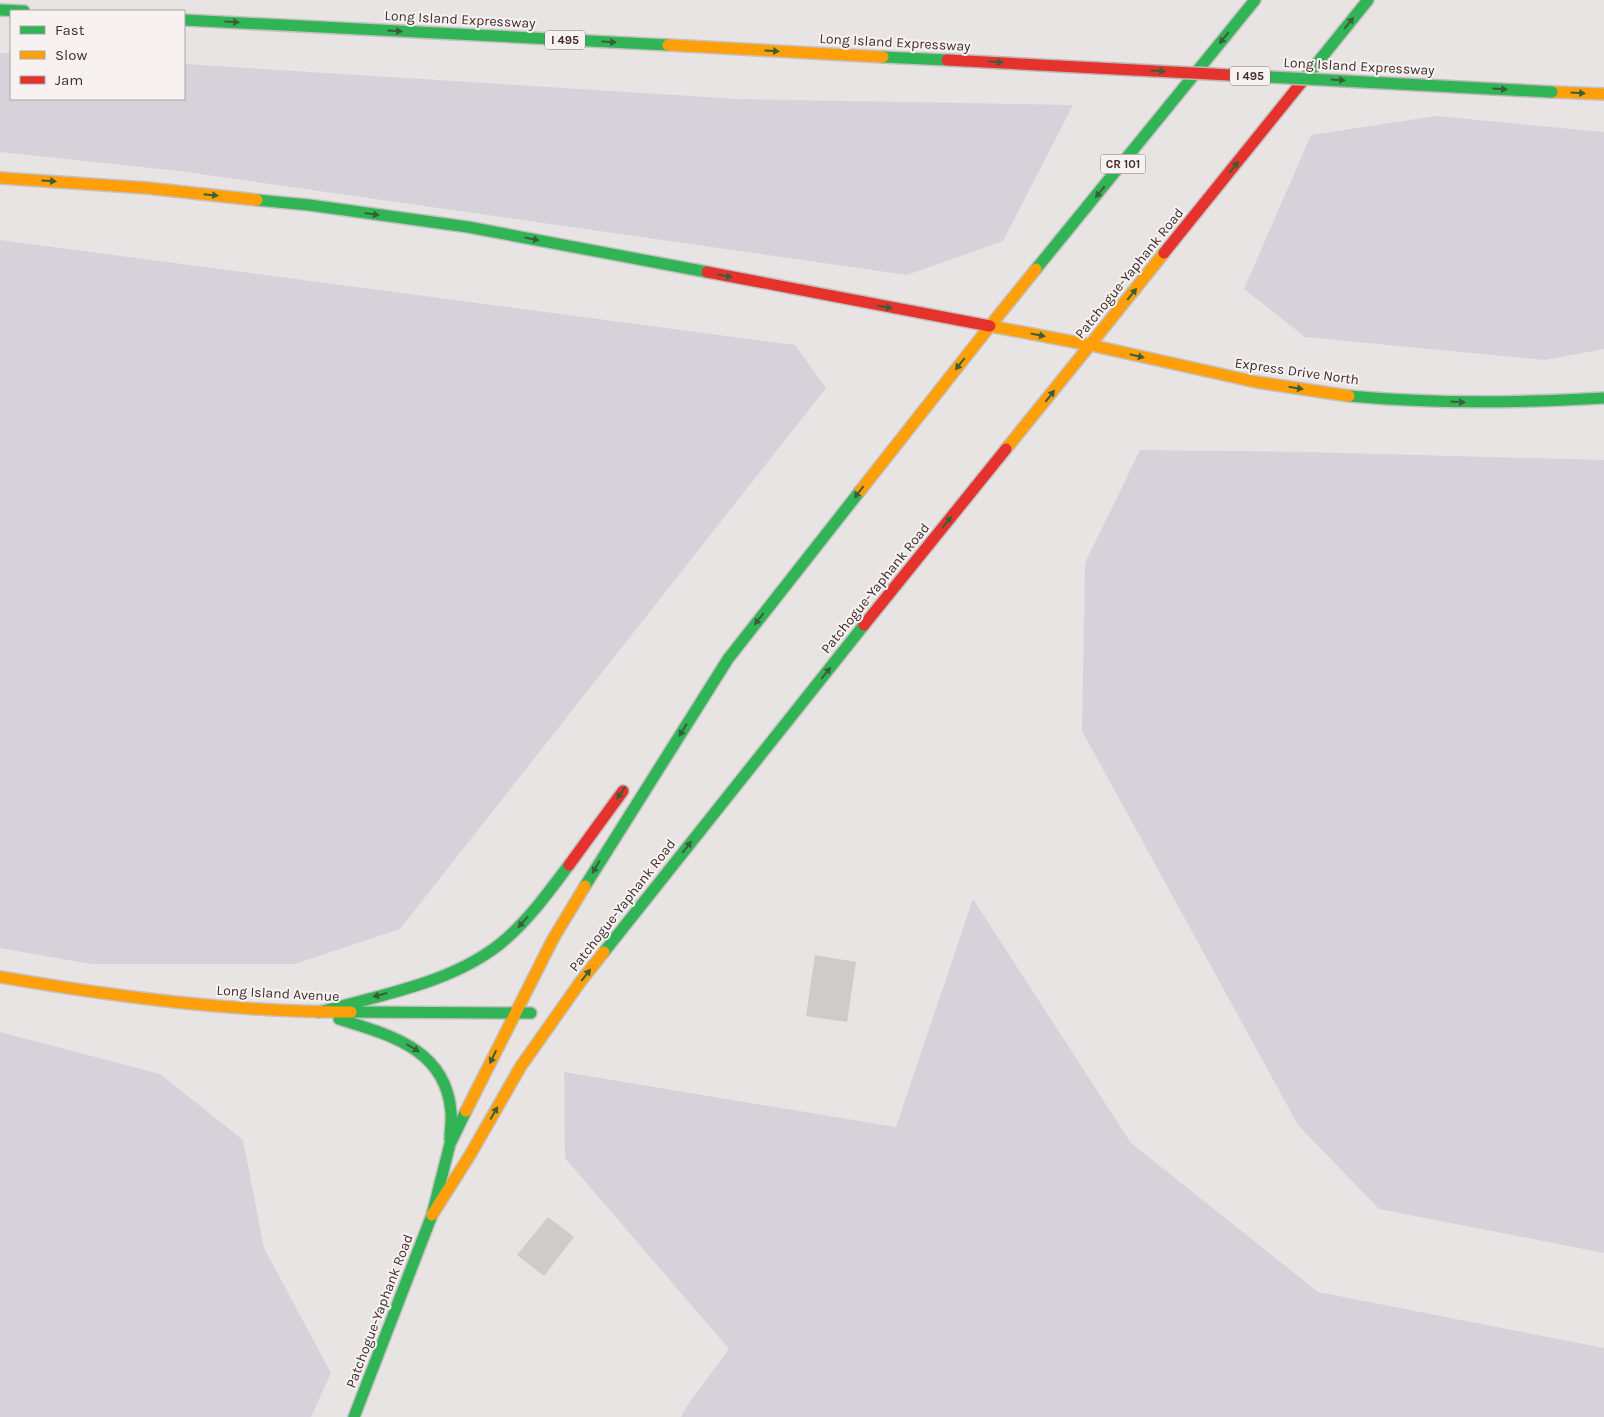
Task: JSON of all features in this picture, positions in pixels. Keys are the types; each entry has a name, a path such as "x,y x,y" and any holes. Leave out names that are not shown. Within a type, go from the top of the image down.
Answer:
{"main road":[{"name":"Patchogue-Yaphank Road","path":"354,1417 432,1215 450,1144 553,939 602,857 728,659 990,326 1254,0"},
{"name":"Patchogue-Yaphank Road","path":"432,1215 470,1156 521,1066 581,981 801,703 1368,0"},
{"name":"Long Island Expressway","path":"185,20 1604,94"},
{"name":"Express Drive North","path":"0,178 175,191 309,205 468,227 1090,345 1202,371 1314,391 1475,404 1604,398"},
{"path":"672,727 728,659"},
{"path":"319,1012 397,990 456,970 501,944 519,926 572,862 631,779"},
{"name":"Long Island Avenue","path":"0,977 75,990 234,1008 319,1012 557,1014"},
{"path":"319,1012 398,1039 419,1050 433,1065 442,1079 448,1094 451,1113 450,1144"}],"shaded area":[{"path":"0,53 10,53 10,100 185,100 185,64 738,99 1073,105 1003,241 907,275 179,171 0,152"},
{"path":"1436,116 1604,132 1604,349 1545,360 1305,337 1244,289 1311,135"},
{"path":"0,240 795,345 826,388 400,929 295,964 91,964 0,948"},
{"path":"1140,450 1305,452 1604,460 1604,1253 1379,1209 1298,1125 1082,731 1085,563"},
{"path":"973,899 1131,1143 1318,1292 1604,1348 1604,1417 681,1417 686,1407 729,1349 565,1158 564,1072 896,1127"},
{"path":"0,1032 160,1074 243,1140 264,1248 331,1373 311,1417 0,1417"}],"building":[{"path":"815,955 856,962 847,1022 806,1016"},
{"path":"548,1217 574,1237 544,1276 517,1255"}],"traffic: fast":[{"path":"1036,269 1255,0"},
{"path":"1301,83 1368,0"},
{"path":"0,10 10,10"},
{"path":"185,20 668,45"},
{"path":"883,57 947,60"},
{"path":"1230,75 1552,92"},
{"path":"257,200 309,205 468,227 707,272"},
{"path":"1349,396 1476,402 1604,398"},
{"path":"585,886 728,659 860,491"},
{"path":"604,952 864,625"},
{"path":"319,1012 393,993 466,966 507,938 540,903 569,865"},
{"path":"351,1012 531,1013"},
{"path":"339,1019 396,1039 427,1059 439,1073 447,1091 451,1115 450,1139"},
{"path":"354,1417 432,1215 450,1144 466,1111"}],"traffic: slow":[{"path":"668,45 883,57"},
{"path":"1552,92 1604,94"},
{"path":"0,178 147,188 257,200"},
{"path":"1036,269 990,326 1090,345 1164,253"},
{"path":"860,491 990,326"},
{"path":"1006,449 1090,345 1256,382 1349,396"},
{"path":"466,1111 553,939 585,886"},
{"path":"432,1215 470,1155 521,1066 581,981 604,952"},
{"path":"0,977 87,991 175,1002 263,1009 351,1012"}],"traffic: jam":[{"path":"947,60 1230,75"},
{"path":"1164,253 1301,83"},
{"path":"707,272 990,326"},
{"path":"864,625 1006,449"},
{"path":"569,865 623,791"}]}
